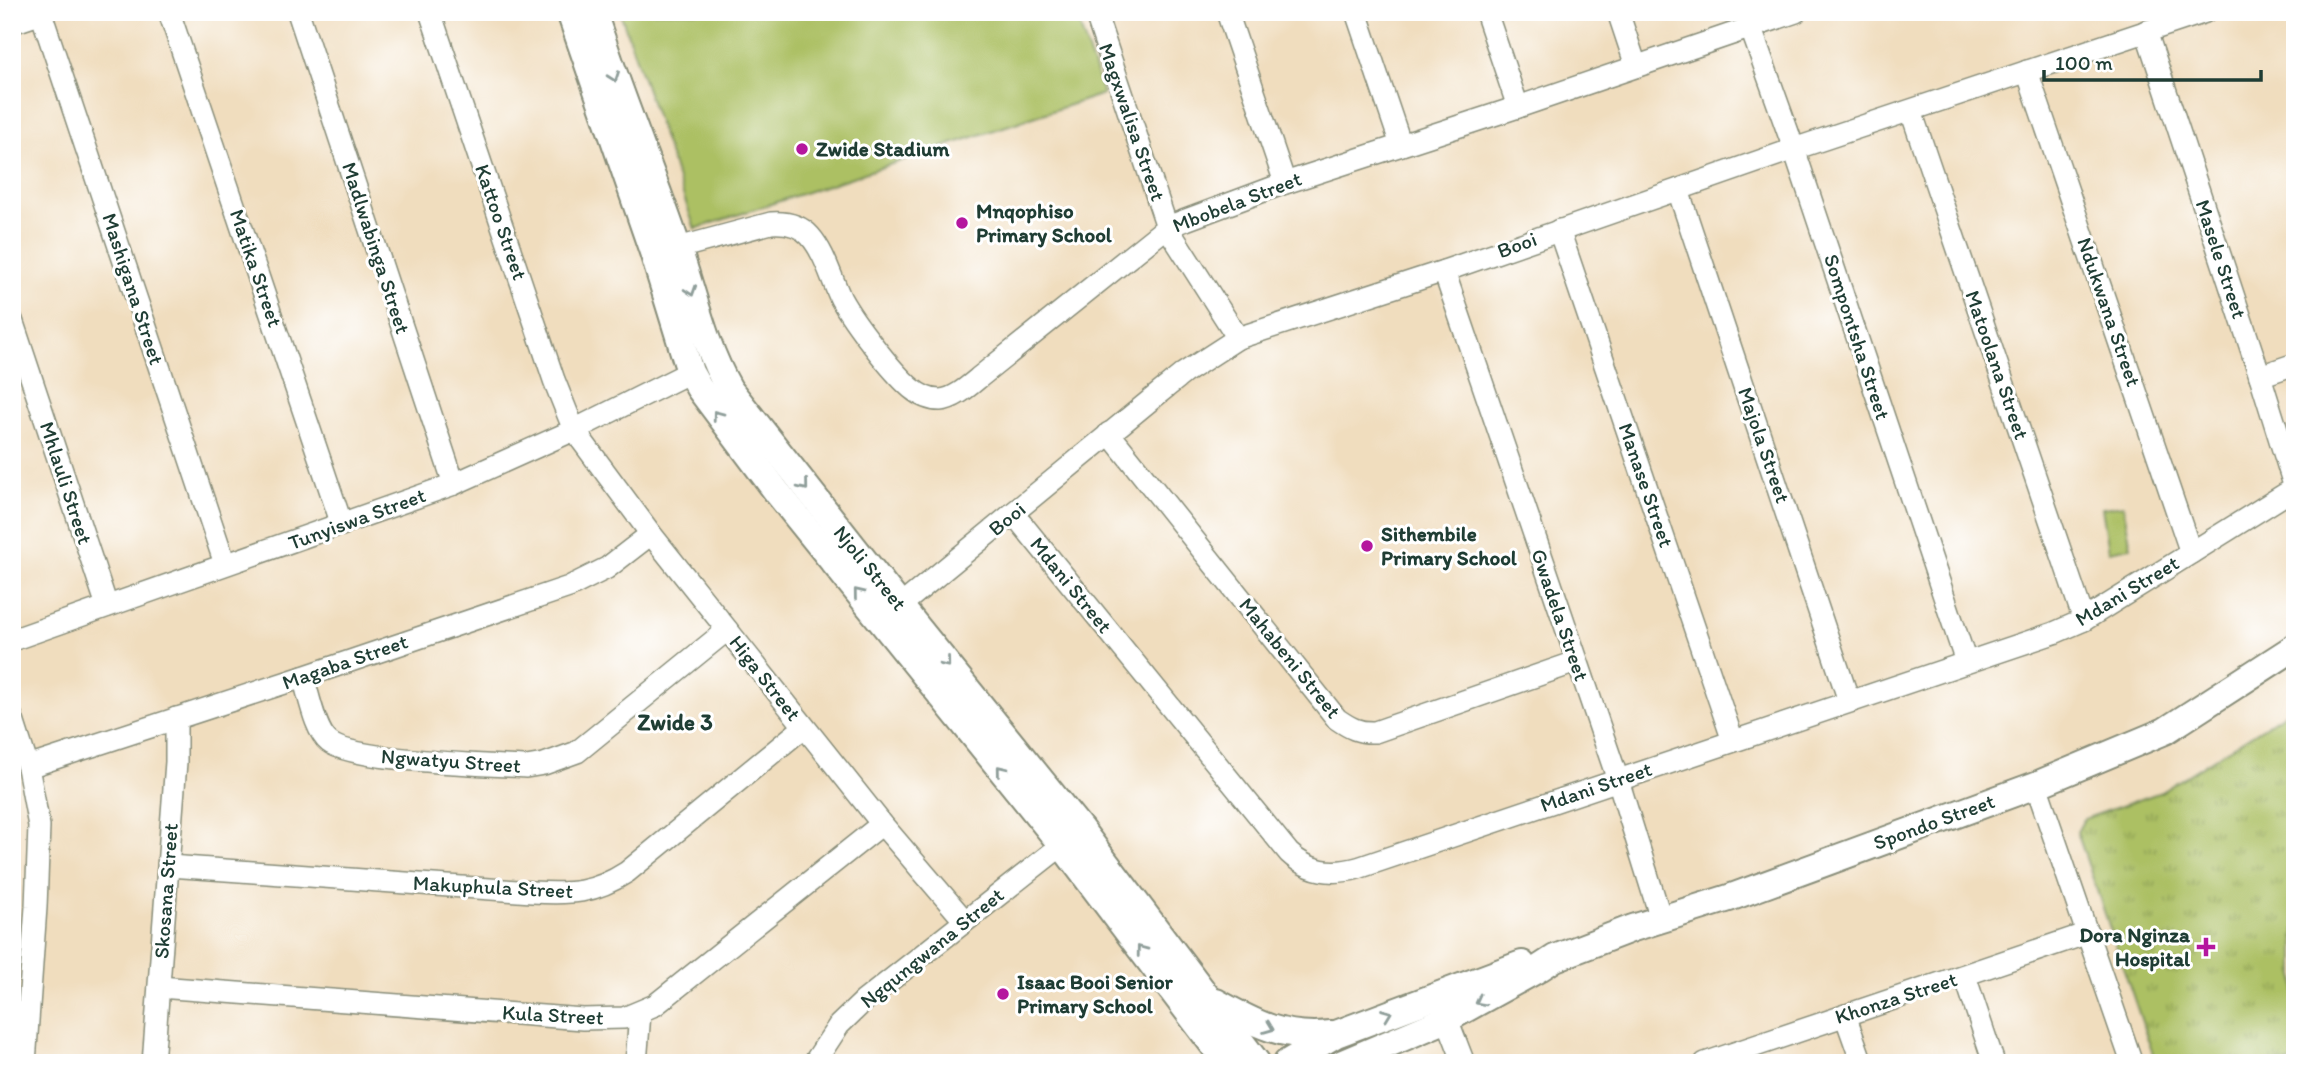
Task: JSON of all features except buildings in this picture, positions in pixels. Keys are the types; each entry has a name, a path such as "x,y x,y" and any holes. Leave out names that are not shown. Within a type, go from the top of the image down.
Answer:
{"main road":[{"name":"Njoli Street","path":"569,12 653,252 691,372 710,405 1062,845 1212,1052 1227,1063"},
{"name":"Njoli Street","path":"593,12 610,66 678,248 713,358 729,389 1081,830 1258,1063"},
{"name":"Spondo Street","path":"1343,1063 1507,968 1555,958 1661,919 1729,898 2036,785 2165,731 2295,647"},
{"path":"1208,997 1251,1021 1278,1032 1308,1036 1336,1034"},
{"name":"Spondo Street","path":"1287,1063 1336,1034 1442,1007"}],"street":[{"name":"Matika Street","path":"169,12 342,524"},
{"name":"Madlwabinga Street","path":"298,12 454,484"},
{"name":"Kattoo Street","path":"430,12 554,380 574,430"},
{"name":"Magxwalisa Street","path":"1095,12 1167,227 1238,338"},
{"path":"1227,12 1285,183"},
{"path":"1356,12 1401,145"},
{"path":"1486,12 1518,107"},
{"path":"1618,12 1636,66"},
{"name":"Mbobela Street","path":"678,248 771,223 783,222 796,226 808,234 819,248 842,300 900,377 920,394 941,400 963,390 1167,227 1285,183 1636,66 1748,20 1796,12"},
{"name":"Booi","path":"900,606 1184,373 1238,338 1444,271 1794,149 2205,12"},
{"path":"12,23 43,13"},
{"name":"Mashigana Street","path":"43,13 225,564"},
{"name":"Sompontsha Street","path":"1748,20 1794,149 1966,663"},
{"name":"Masele Street","path":"2146,31 2295,488"},
{"name":"Ndukwana Street","path":"2027,71 2191,553"},
{"name":"Matoolana Street","path":"1911,111 2084,620"},
{"name":"Majola Street","path":"1678,190 1849,701"},
{"name":"Manase Street","path":"1559,230 1733,741"},
{"name":"Gwadela Street","path":"1444,271 1618,780 1661,919"},
{"name":"Mhlauli Street","path":"12,320 107,606"},
{"path":"2260,376 2295,364"},
{"name":"Tunyiswa Street","path":"12,639 454,484 574,430 691,372"},
{"name":"Higa Street","path":"574,430 651,534 804,727 964,920"},
{"name":"Mahabeni Street","path":"1109,433 1337,719 1352,729 1362,733 1375,732 1576,662"},
{"name":"Mdani Street","path":"1013,513 1300,864 1312,869 1340,873 2054,633 2084,620 2295,488"},
{"name":"Magaba Street","path":"28,767 578,583 607,568 651,534"},
{"name":"Ngwatyu Street","path":"303,677 323,736 338,748 368,755 526,767 560,760 577,752 727,630"},
{"path":"12,717 28,767 39,826 40,849 22,979 25,1063"},
{"name":"Skosana Street","path":"153,1063 176,762 176,718"},
{"name":"Makuphula Street","path":"169,866 562,894 592,890 627,872 804,727"},
{"path":"2036,785 2132,1063"},
{"name":"Kula Street","path":"159,987 583,1019 624,1018 655,1005 882,824"},
{"name":"Ngqungwana Street","path":"814,1063 839,1025 864,1002 964,920 1062,845"},
{"name":"Khonza Street","path":"1705,1063 1730,1059 1845,1015 2088,933"},
{"path":"1965,976 1994,1063"},
{"path":"1442,1007 1464,1063"},
{"path":"636,1063 640,1013"},
{"path":"1845,1015 1861,1063"}],"green space":[{"name":"Zwide Stadium","path":"620,12 1075,12 1103,94 695,229"},
{"path":"2123,505 2131,547 2109,551 2102,508"},
{"name":"Dora Nginza Hospital","path":"2295,707 2295,1063 2156,1063 2077,832 2084,819 2161,792"}],"place":[{"name":"Zwide Stadium","path":"802,149"},
{"name":"Mnqophiso Primary School","path":"962,223"},
{"name":"Sithembile Primary School","path":"1367,546"},
{"name":"Dora Nginza Hospital","path":"2206,947"},
{"name":"Isaac Booi Senior Primary School","path":"1003,994"}],"district":[{"name":"Zwide 3","path":"675,722"}]}
